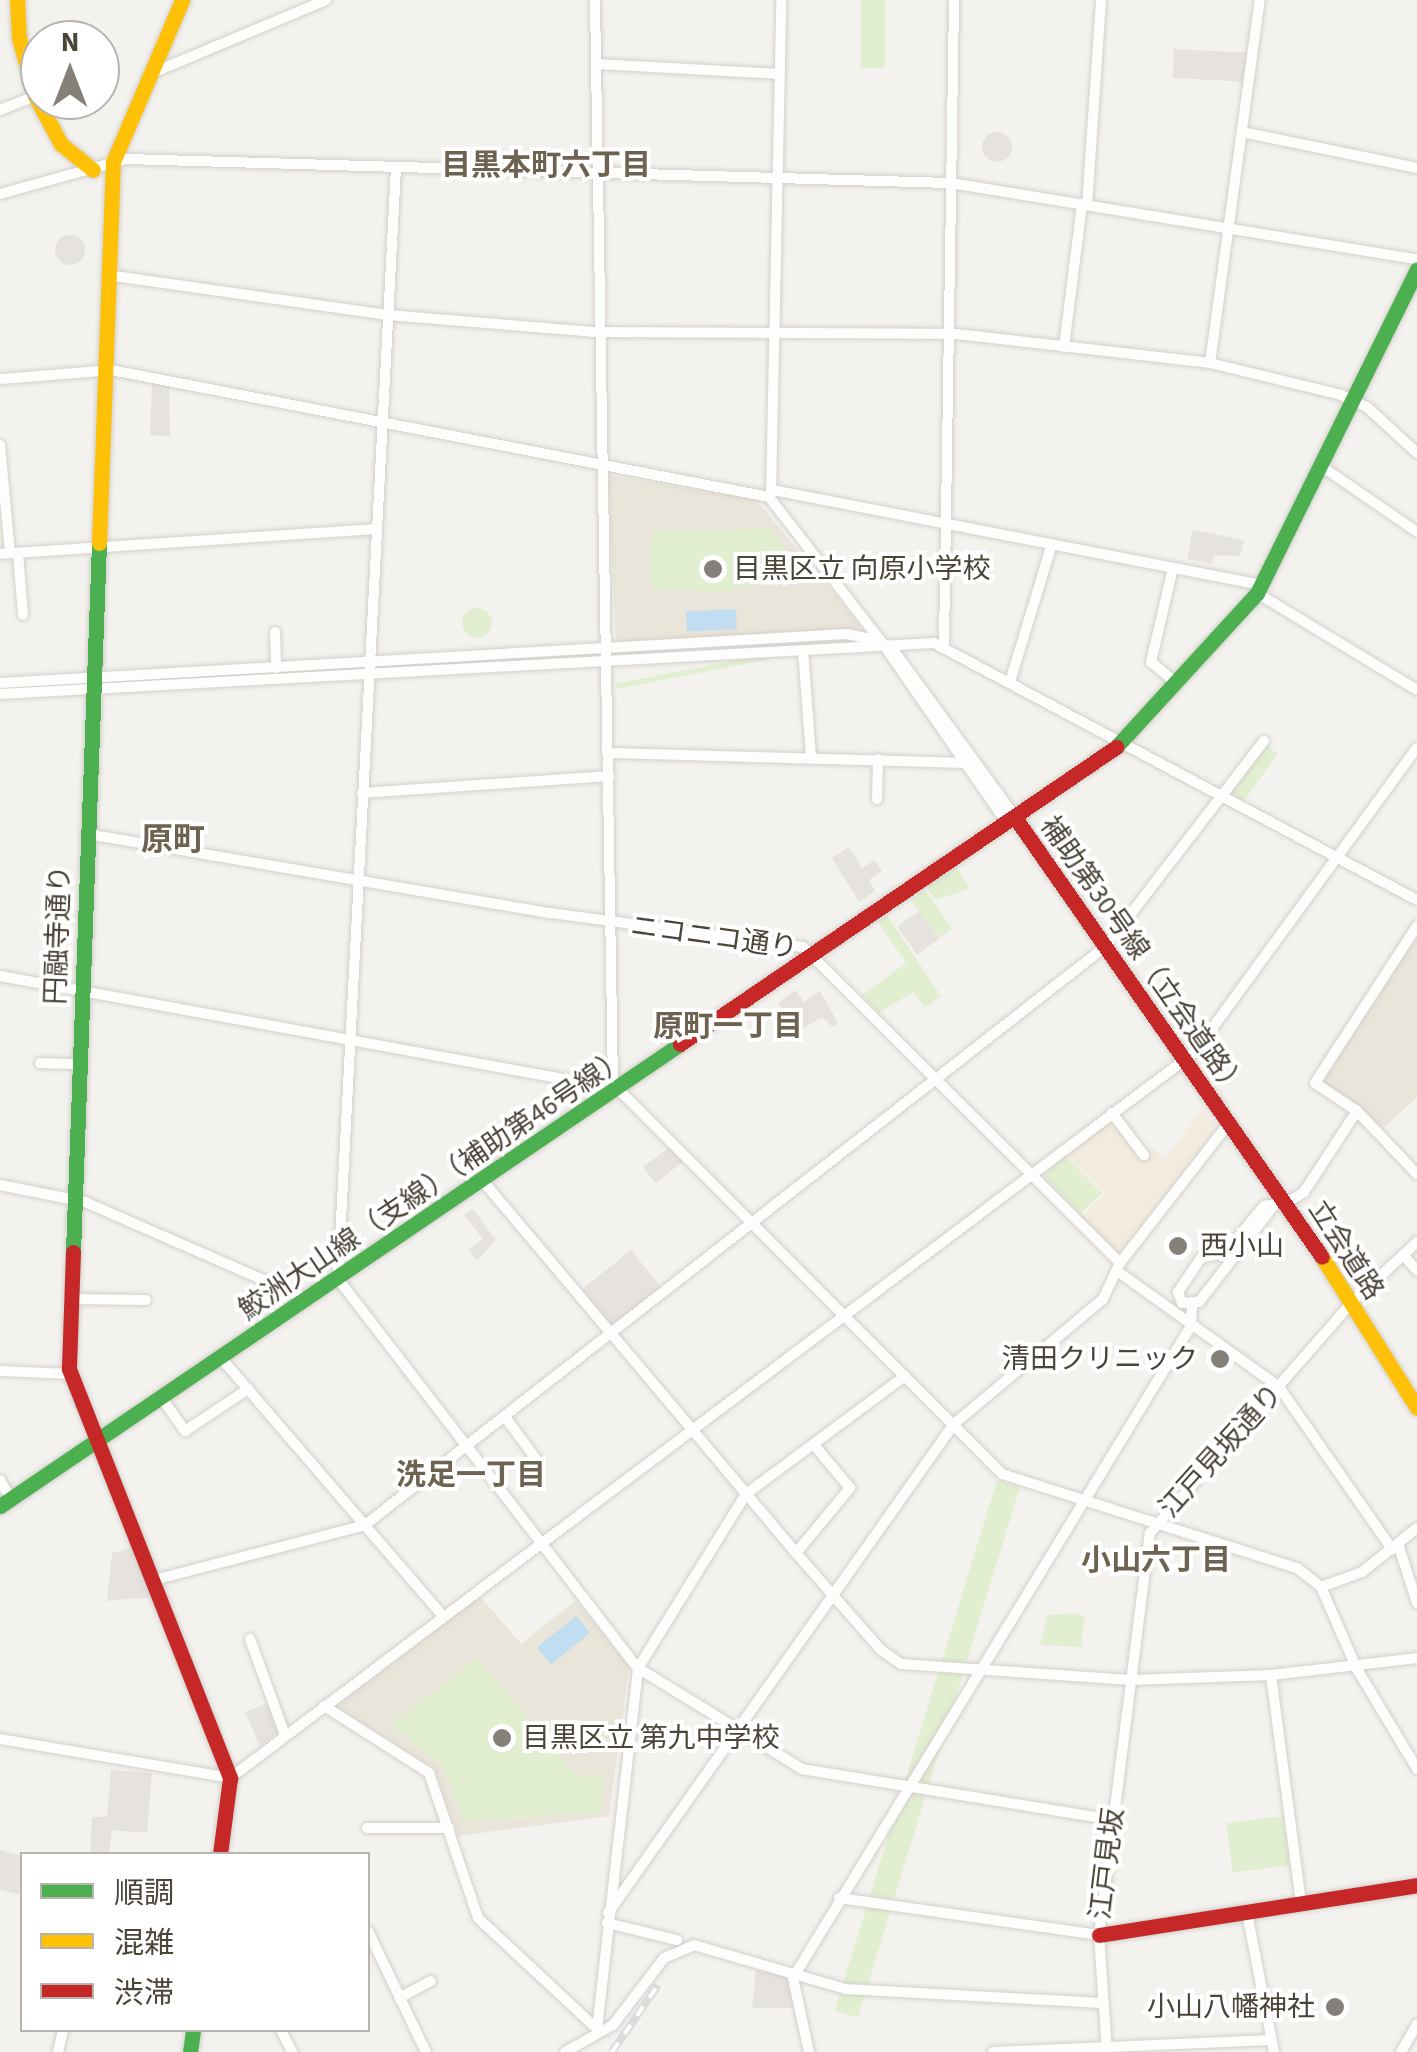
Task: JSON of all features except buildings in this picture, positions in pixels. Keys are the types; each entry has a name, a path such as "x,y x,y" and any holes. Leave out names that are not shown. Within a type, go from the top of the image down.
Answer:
{"street":[{"path":"17,0 20,42"},
{"name":"円融寺通り","path":"182,0 113,162 78,1064 71,1374 230,1778 220,1852"},
{"path":"150,74 326,0"},
{"path":"595,0 616,1088"},
{"path":"782,0 771,494 883,644 1000,813 1016,819"},
{"path":"944,645 954,0"},
{"path":"1064,347 1084,205 1101,0"},
{"path":"1210,363 1260,0"},
{"path":"596,64 780,74"},
{"path":"48,120 61,144 93,170"},
{"path":"1242,132 1417,168"},
{"path":"0,194 113,162 951,184 1417,259"},
{"path":"396,167 338,1279 638,1668 802,1768 1112,1820"},
{"name":"鮫洲大山線（支線）（補助第46号線）","path":"6,1502 1124,742 1259,589 1324,468 1417,269"},
{"path":"107,274 388,315 601,332 949,334 1210,363 1354,401 1417,453"},
{"path":"0,379 104,370 1173,568 1259,589 1335,641"},
{"path":"0,445 9,554 23,614"},
{"path":"1324,468 1417,532"},
{"path":"9,554 375,529"},
{"path":"1010,682 1050,547"},
{"path":"1173,568 1151,662 1178,685"},
{"path":"275,632 276,668"},
{"path":"1321,632 1417,690"},
{"path":"607,655 847,634 883,644 900,651 1016,819"},
{"path":"0,683 92,684 607,655 944,645 1417,900"},
{"path":"803,650 811,757"},
{"path":"0,694 276,668 368,668"},
{"path":"154,1580 365,1525 1106,946 1264,742"},
{"path":"0,1739 230,1778 1200,1046 1417,748"},
{"path":"608,753 962,762"},
{"path":"877,799 878,759"},
{"path":"362,793 609,776"},
{"name":"補助第30号線（立会道路）","path":"1016,819 1229,1123"},
{"name":"ニコニコ通り","path":"87,834 611,922 803,947 816,955"},
{"path":"1417,926 1315,1083 1358,1110 1417,1174"},
{"path":"816,955 1032,1173 1120,1268 1190,1326 1279,1387 1395,1546 1417,1603"},
{"path":"0,976 616,1088 755,1221 1002,1474 1297,1568 1321,1587 1357,1668 1417,1769"},
{"path":"40,1063 78,1064"},
{"path":"1192,1307 1178,1292 1200,1258 1226,1252 1264,1206 1304,1192 1358,1110"},
{"path":"1112,1113 1144,1155"},
{"path":"608,1918 954,1424 1103,1299 1120,1268 1229,1123"},
{"name":"立会道路","path":"1229,1123 1417,1408"},
{"path":"482,1180 833,1596 901,1664 1130,1680 1271,1675 1417,1658"},
{"path":"0,1185 75,1198 308,1299"},
{"path":"809,2052 793,1978 1190,1326 1192,1307 1280,1201"},
{"name":"江戸見坂通り","path":"1130,1680 1156,1524 1351,1303 1417,1242"},
{"path":"1403,1255 1417,1270"},
{"path":"70,1298 146,1300"},
{"path":"221,1358 443,1616"},
{"path":"0,1371 71,1374"},
{"path":"596,2029 638,1668 746,1494 906,1376"},
{"path":"161,1397 184,1431 248,1389"},
{"path":"505,1417 536,1459"},
{"path":"796,1553 850,1488 814,1445"},
{"path":"0,1480 6,1502"},
{"path":"1321,1587 1362,1572 1417,1528"},
{"path":"250,1640 286,1735"},
{"path":"1271,1675 1301,1904"},
{"name":"江戸見坂","path":"1107,2051 1098,1935 1130,1680"},
{"path":"324,1706 429,1772 478,1918 596,2029"},
{"path":"368,1828 450,1828"},
{"path":"839,1898 1098,1935 1417,1885"},
{"path":"993,2052 1273,2046 1247,1912"},
{"path":"608,1918 677,1940"},
{"path":"370,1935 426,2052"},
{"path":"565,2052 596,2029 613,2025 677,1948 694,1945 793,1978 921,1996 1102,2003"},
{"path":"399,1998 432,1981"},
{"path":"1401,2052 1417,2024"}],"shaded area":[{"path":"1174,49 1248,53 1246,82 1172,78"},
{"path":"997,132 1011,141 1012,147 1003,161 997,162 983,153 982,147 991,133"},
{"path":"70,235 80,240 85,250 80,260 70,265 60,260 55,250 60,240"},
{"path":"152,383 169,386 170,436 150,435"},
{"name":"目黒区立 向原小学校","path":"608,475 756,500 860,625 857,630 616,642"},
{"path":"1193,530 1244,540 1240,556 1214,555 1212,564 1187,559"},
{"path":"849,847 862,868 875,860 882,871 869,880 875,891 859,902 832,858"},
{"path":"919,911 939,939 917,954 897,927"},
{"path":"1417,934 1417,1097 1383,1129 1324,1085 1323,1074"},
{"path":"795,990 804,1002 820,991 838,1023 832,1027 822,1017 796,1033 778,1003"},
{"path":"1202,1108 1217,1129 1120,1256 1081,1217 1122,1178 1104,1193 1066,1154 1112,1119 1140,1161 1154,1148 1165,1160"},
{"path":"671,1146 683,1162 655,1183 643,1167"},
{"path":"473,1209 496,1240 477,1261 469,1250 483,1239 464,1215"},
{"path":"631,1250 661,1287 611,1328 581,1290"},
{"path":"131,1548 152,1597 107,1601 112,1553"},
{"name":"目黒区立 第九中学校","path":"480,1596 521,1644 576,1600 629,1666 609,1816 458,1836 434,1768 336,1707"},
{"path":"271,1702 280,1730 260,1746 245,1712"},
{"path":"111,1770 152,1773 147,1833 112,1830 109,1852 90,1852 92,1817 107,1817"},
{"path":"0,1850 20,1855 20,1895 0,1890"},
{"path":"756,1970 787,1977 794,2008 752,2008"}],"green space":[{"path":"861,0 885,0 885,68 861,68"},
{"path":"770,529 806,581 752,583 727,592 651,589 650,537 660,530"},
{"path":"477,608 488,612 492,623 488,634 477,638 466,634 462,623 466,612"},
{"path":"852,638 853,643 616,689 615,684"},
{"path":"1264,744 1278,754 1242,803 1229,793"},
{"path":"956,867 970,888 936,900 926,887"},
{"path":"925,890 952,929 938,938 911,900"},
{"path":"887,915 941,996 925,1008 913,992 879,1013 862,995 906,963 878,922"},
{"path":"1065,1155 1102,1193 1080,1214 1043,1176"},
{"path":"997,1480 1020,1487 858,2018 835,2011"},
{"path":"1048,1615 1085,1616 1081,1647 1040,1645"},
{"path":"478,1658 576,1775 605,1775 601,1812 464,1822 444,1768 391,1724"},
{"path":"1283,1816 1289,1866 1233,1873 1226,1823"}],"water":[{"path":"736,609 737,629 687,632 686,612"},
{"path":"576,1616 590,1633 551,1665 537,1647"}],"railway":[{"path":"612,2052 658,1985"}],"traffic: fast":[{"path":"1116,747 1257,593 1417,269"},
{"path":"73,1252 99,543"},
{"path":"0,1506 680,1044"},
{"path":"190,2052 193,2032"}],"traffic: slow":[{"path":"17,0 19,38 35,96 61,144 93,170"},
{"path":"99,543 113,162 182,0"},
{"path":"1322,1257 1417,1408"}],"traffic: jam":[{"path":"680,1044 1116,747"},
{"path":"1016,819 1322,1257"},
{"path":"73,1252 69,1369 230,1778 220,1852"},
{"path":"1099,1935 1417,1885"}],"place":[{"name":"目黒区立 向原小学校","path":"713,569"},
{"name":"西小山","path":"1178,1246"},
{"name":"清田クリニック","path":"1220,1359"},
{"name":"目黒区立 第九中学校","path":"502,1738"},
{"name":"小山八幡神社","path":"1335,2007"}],"district":[{"name":"目黒本町六丁目","path":"546,166"},
{"name":"原町","path":"173,840"},
{"name":"原町一丁目","path":"728,1027"},
{"name":"洗足一丁目","path":"471,1476"},
{"name":"小山六丁目","path":"1156,1561"}]}
